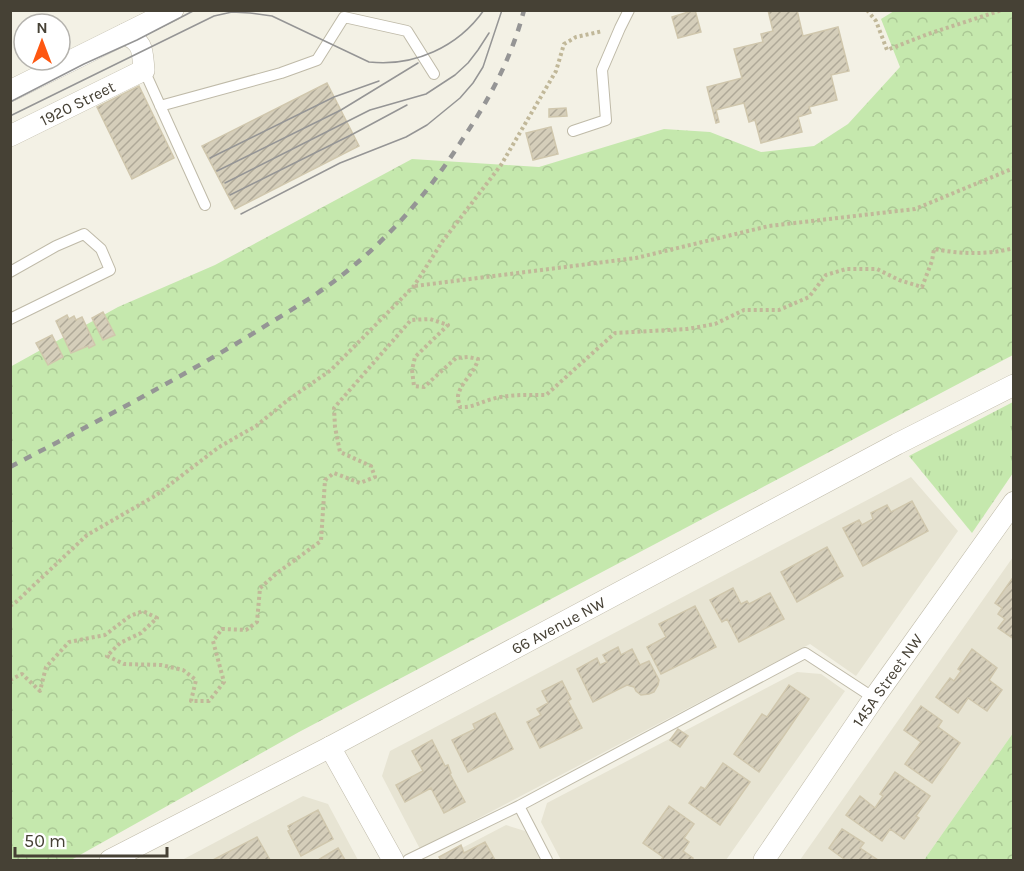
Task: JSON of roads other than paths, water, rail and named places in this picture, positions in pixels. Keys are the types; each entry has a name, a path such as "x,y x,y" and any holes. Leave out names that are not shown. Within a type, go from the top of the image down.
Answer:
{"street":[{"path":"10,91 173,10"},
{"path":"125,34 137,40 142,50 144,70"},
{"name":"1920 Street","path":"10,136 144,70"},
{"name":"66 Avenue NW","path":"110,861 330,747 897,444 1010,387"},
{"name":"145A Street NW","path":"764,861 874,698 1014,502"},
{"path":"330,747 393,861"}],"lane":[{"path":"573,132 606,120 602,70 629,10"},
{"path":"160,106 281,73 316,60 344,17 407,31 434,74"},
{"path":"144,70 205,205"},
{"path":"10,272 56,246 84,234 101,249 110,270 10,319"},
{"path":"408,861 519,806 805,653 874,698"},
{"path":"519,806 547,861"}],"tram line":[{"path":"10,102 195,10"},
{"path":"10,116 214,16 232,12 272,16 369,62 386,63 418,58 434,52 461,34 484,10"},
{"path":"241,214 340,163 406,137 427,125 460,98 473,83 483,67 502,10"},
{"path":"225,183 370,110 426,94 455,75 468,63 489,33"},
{"path":"217,171 341,110 418,63"},
{"path":"210,158 334,97 379,81"},
{"path":"230,195 407,105"}],"railway":[{"path":"10,467 227,349 318,293 368,253 399,223 427,190 474,122 507,61 524,10"}]}
